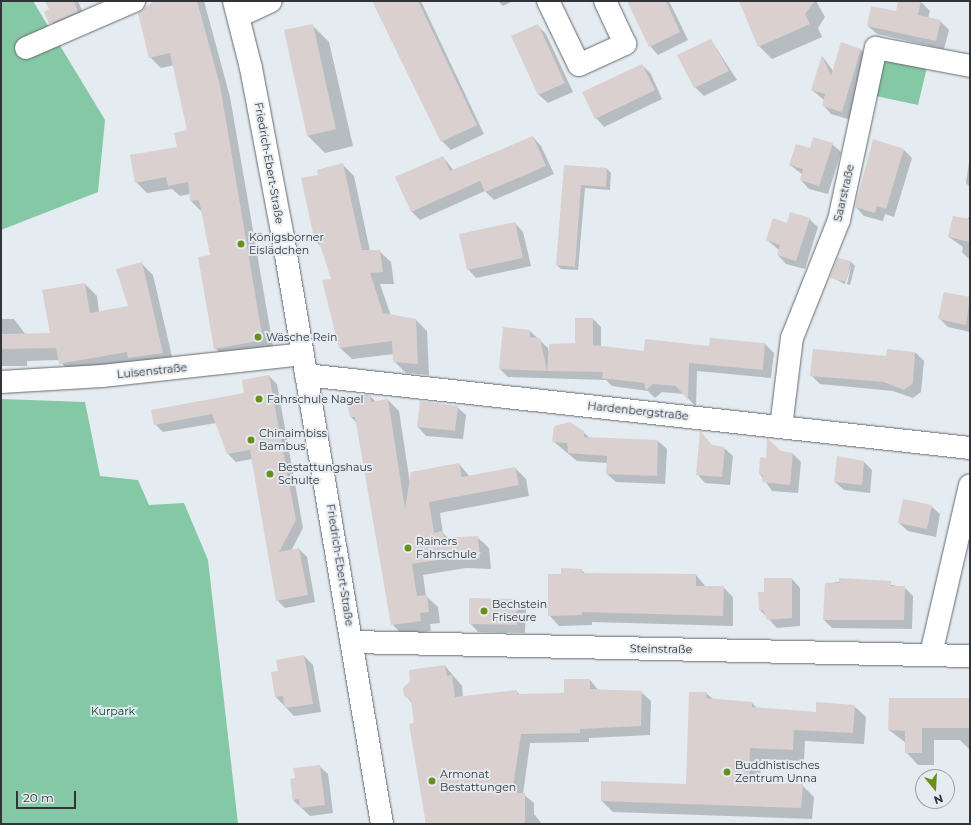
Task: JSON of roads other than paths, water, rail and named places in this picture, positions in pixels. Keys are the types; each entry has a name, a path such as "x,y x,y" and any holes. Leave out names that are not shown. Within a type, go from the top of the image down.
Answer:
{"street":[{"path":"26,48 134,1"},
{"path":"236,9 272,1"},
{"path":"548,1 579,65 625,44 605,1"},
{"name":"Friedrich-Ebert-Straße","path":"236,9 261,120 305,364 382,824"},
{"name":"Saarstraße","path":"781,427 792,338 838,220 876,48 970,66"},
{"name":"Luisenstraße","path":"1,382 305,364"},
{"name":"Hardenbergstraße","path":"305,364 781,427 970,448"},
{"path":"931,654 970,485"},
{"name":"Steinstraße","path":"352,642 970,656"}],"place":[{"name":"Königsborner Eislädchen","path":"241,244"},
{"name":"Wäsche Rein","path":"258,337"},
{"name":"Fahrschule Nagel","path":"259,399"},
{"name":"Chinaimbiss Bambus","path":"251,440"},
{"name":"Bestattungshaus Schulte","path":"270,474"},
{"name":"Rainers Fahrschule","path":"408,548"},
{"name":"Bechstein Friseure","path":"484,611"},
{"name":"Buddhistisches Zentrum Unna","path":"727,772"},
{"name":"Armonat Bestattungen","path":"432,781"}],"park label":[{"name":"Kurpark","path":"113,711"}]}
